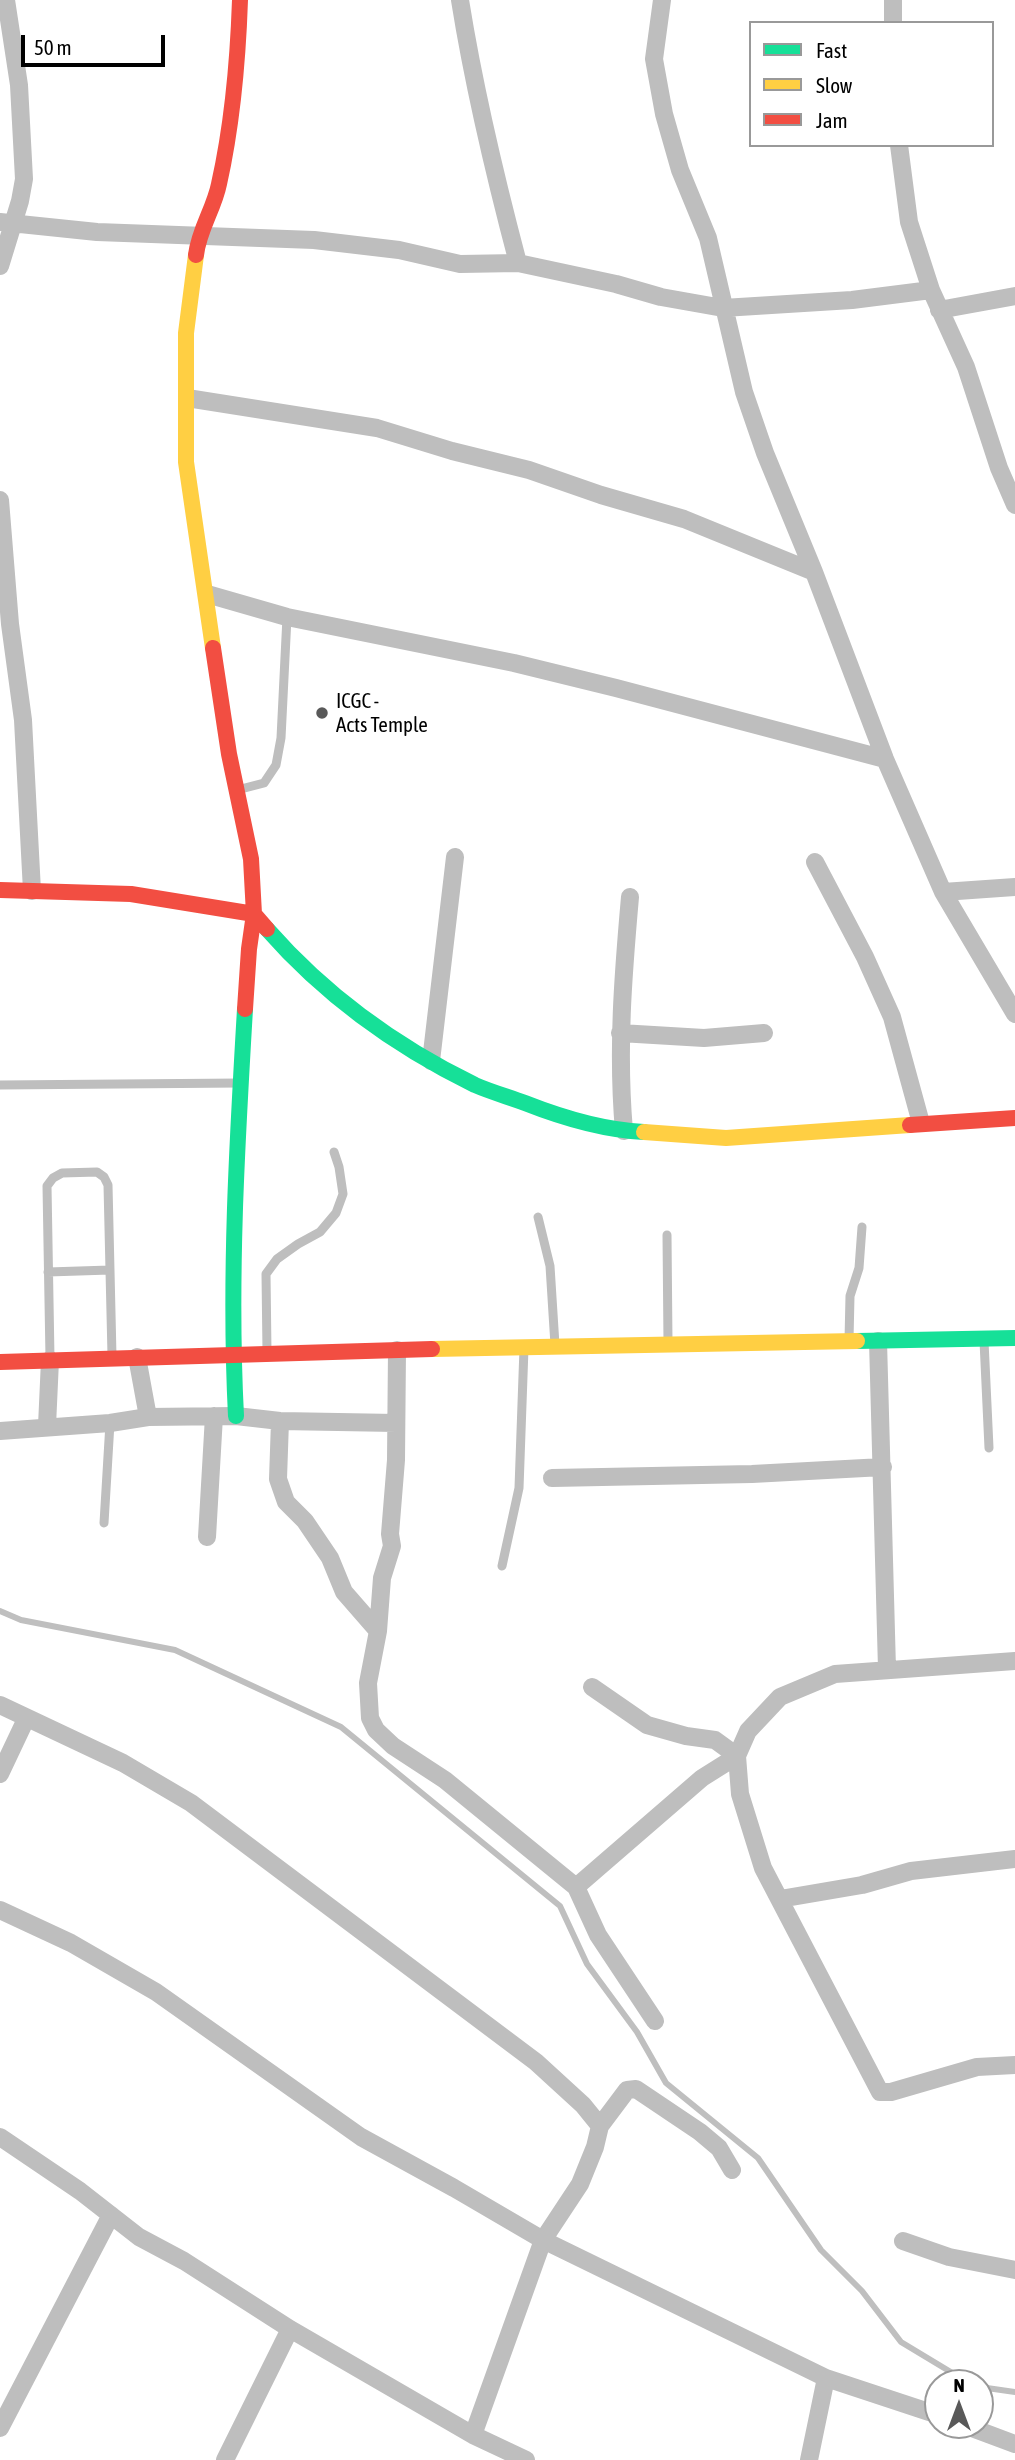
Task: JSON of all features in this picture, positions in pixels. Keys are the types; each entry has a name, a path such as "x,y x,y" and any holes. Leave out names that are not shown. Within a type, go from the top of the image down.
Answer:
{"street":[{"path":"0,266 7,223 24,179 19,85 6,0"},
{"path":"236,1416 233,1356 236,1159 249,949 254,914 251,859 229,754 186,462 186,333 198,237 219,186 238,55 240,0"},
{"path":"460,0 468,52 497,186 518,263"},
{"path":"662,0 654,59 664,114 680,170 708,238 744,392 765,453 814,572 885,759 943,892 1015,1014"},
{"path":"892,21 893,0"},
{"path":"899,147 909,222 931,290 965,367 999,468 1015,505"},
{"path":"7,223 97,232 314,240 400,250 460,264 518,263 616,284 661,297 723,308 852,300 931,290"},
{"path":"939,310 1015,296"},
{"path":"187,398 377,428 452,451 529,470 601,495 684,519 814,572"},
{"path":"0,500 10,624 23,720 32,891"},
{"path":"207,594 287,617 514,663 885,759"},
{"path":"431,1060 455,857"},
{"path":"815,862 865,957 892,1017 921,1123"},
{"path":"943,892 1015,887"},
{"path":"0,890 131,894 254,914 296,962 355,1011 403,1045 476,1085 556,1115 624,1130 726,1138 1015,1118"},
{"path":"624,1130 620,1033 631,897"},
{"path":"620,1033 704,1038 764,1033"},
{"path":"0,1362 397,1350 1015,1338"},
{"path":"878,1341 887,1669"},
{"path":"397,1350 391,1546 382,1578 378,1631 368,1683 370,1718 376,1730 393,1746 445,1780 576,1887 598,1934 654,2021"},
{"path":"137,1357 148,1417"},
{"path":"47,1426 50,1360"},
{"path":"207,1537 214,1416"},
{"path":"0,1431 26,1431 47,1426 110,1423 148,1417 236,1416 280,1421 396,1423"},
{"path":"280,1421 278,1479 286,1502 305,1521 330,1558 344,1592 378,1631"},
{"path":"552,1478 752,1474 883,1467"},
{"path":"1015,1661 835,1674 780,1697 748,1731 737,1756 740,1794 763,1868 880,2092 891,2092 977,2067 1015,2065"},
{"path":"592,1687 647,1725 686,1736 715,1740 737,1756"},
{"path":"0,1705 122,1763 191,1803 536,2062 583,2105 600,2126"},
{"path":"0,1774 26,1719"},
{"path":"576,1887 702,1778 737,1756"},
{"path":"780,1899 862,1885 911,1871 1015,1859"},
{"path":"0,1910 71,1943 156,1992 361,2137 543,2240 827,2378 924,2410"},
{"path":"473,2435 543,2240 580,2184 595,2147 600,2126 627,2090 636,2089 700,2132 719,2148 732,2170"},
{"path":"0,2137 80,2191 139,2237 184,2261 290,2329 473,2435 526,2460"},
{"path":"0,2428 111,2215"},
{"path":"903,2241 949,2257 1015,2270"},
{"path":"225,2460 290,2329"},
{"path":"809,2460 827,2378"},
{"path":"994,2437 1015,2445"}],"lane":[{"path":"236,790 264,783 276,765 281,738 287,617"},
{"path":"0,1085 241,1083"},
{"path":"267,1354 266,1274 277,1259 320,1233 336,1213 342,1194 339,1167 334,1152"},
{"path":"50,1360 47,1186 53,1178 62,1173 97,1172 104,1177 108,1185 112,1358"},
{"path":"538,1217 550,1266 555,1347"},
{"path":"849,1342 850,1296 859,1268 862,1227"},
{"path":"667,1235 668,1345"},
{"path":"48,1272 110,1270"},
{"path":"984,1340 989,1448"},
{"path":"502,1566 519,1488 524,1347"},
{"path":"104,1523 110,1423"}],"waterway":[{"path":"0,1611 21,1620 175,1650 341,1727 560,1906 587,1964 637,2032 666,2083 758,2158 821,2250 862,2291 901,2342 946,2369"},
{"path":"994,2389 1015,2392"}],"traffic: fast":[{"path":"267,929 337,997 390,1036 446,1070 481,1088 569,1118 613,1129 644,1132"},
{"path":"236,1416 234,1263 245,1009"},
{"path":"857,1341 1015,1338"}],"traffic: slow":[{"path":"196,255 186,333 186,462 213,648"},
{"path":"644,1132 726,1138 910,1125"},
{"path":"432,1349 857,1341"}],"traffic: jam":[{"path":"196,255 200,236 217,193 224,162 236,69 240,0"},
{"path":"213,648 229,754 251,859 254,914 245,1009"},
{"path":"0,890 131,894 254,914 267,929"},
{"path":"910,1125 1015,1118"},
{"path":"0,1362 432,1349"}],"place":[{"name":"ICGC - Acts Temple","path":"322,713"}]}
